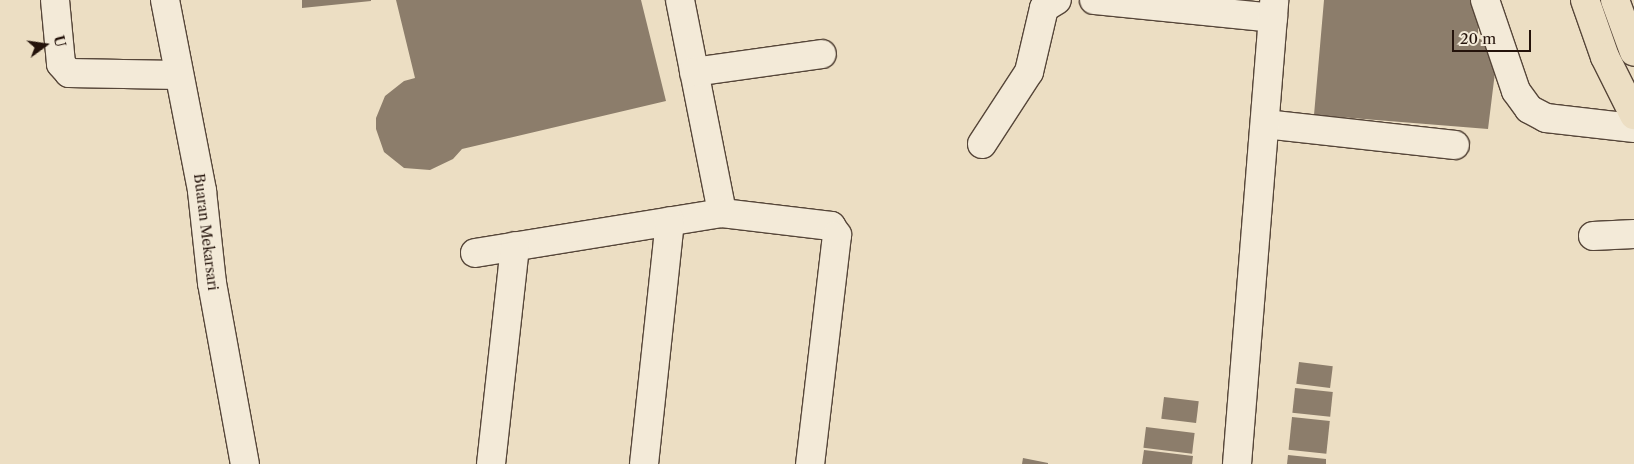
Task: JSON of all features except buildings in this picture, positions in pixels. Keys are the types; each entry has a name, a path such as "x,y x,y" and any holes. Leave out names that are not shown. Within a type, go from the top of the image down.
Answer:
{"main road":[{"path":"1585,0 1605,57 1634,114"},
{"path":"1615,0 1634,52"}],"street":[{"path":"55,0 61,64 69,73 178,75"},
{"name":"Buaran Mekarsari","path":"165,0 178,75 202,191 212,283 245,464"},
{"path":"680,0 722,214"},
{"path":"982,144 1029,72 1044,8 1057,0"},
{"path":"1094,0 1274,9 1237,464"},
{"path":"1485,0 1516,91 1529,108 1546,118 1634,128"},
{"path":"694,72 822,54"},
{"path":"1265,124 1454,146"},
{"path":"475,253 722,214 831,226 835,229 810,464"},
{"path":"644,464 670,221"},
{"path":"1593,236 1634,234"},
{"path":"491,464 515,246"}]}
